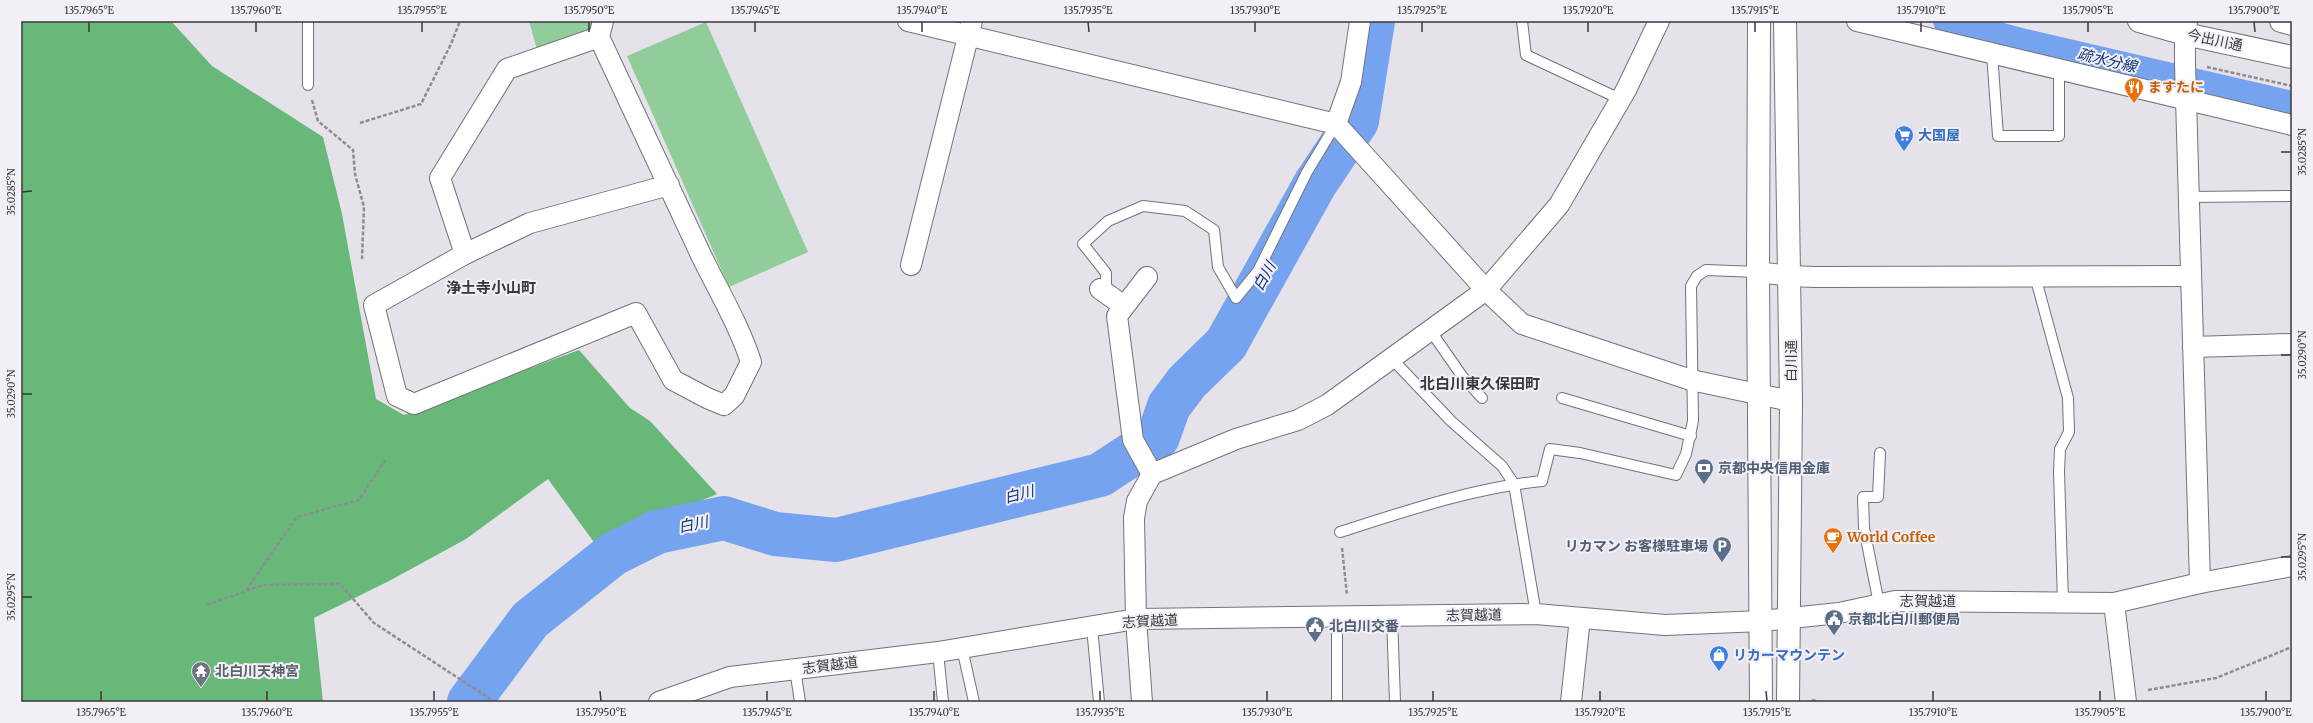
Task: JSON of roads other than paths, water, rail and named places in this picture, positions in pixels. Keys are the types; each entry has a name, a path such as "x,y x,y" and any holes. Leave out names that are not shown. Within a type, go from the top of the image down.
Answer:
{"main road":[{"path":"1759,21 1758,272 1762,621 1761,702"},
{"name":"白川通","path":"1785,21 1791,401 1787,618 1788,702"},
{"name":"今出川通","path":"2139,21 2186,27 2292,57"},
{"path":"2281,21 2292,24"}],"street":[{"path":"908,21 970,29 1340,127 1486,290 1522,324 1691,380 1791,401"},
{"path":"1340,127 1351,82 1360,21"},
{"path":"1149,469 1236,439 1298,420 1327,405 1393,360 1430,330 1486,290 1559,205 1620,99 1659,21"},
{"path":"1857,21 1992,54 2186,96 2292,124"},
{"path":"2186,27 2185,67 2200,583"},
{"path":"465,254 440,178 507,69 601,29 668,185 744,342 751,362 734,396 724,405 673,380 636,313 414,404 397,396 374,305 465,254 530,223 668,185"},
{"path":"911,265 970,29"},
{"path":"1758,272 1790,276 2191,276"},
{"path":"1142,702 1136,619 1134,518 1137,501 1149,469 1133,440 1116,316 1147,276"},
{"path":"1103,291 1124,306"},
{"path":"2193,347 2292,344"},
{"name":"志賀越道","path":"659,702 730,677 938,652 1136,619 1536,614 1665,625 1762,621 1839,613 1895,601 2114,603 2200,583 2292,566"},
{"path":"2114,603 2126,698"},
{"path":"1571,702 1580,618"}],"lane":[{"path":"308,21 308,85"},
{"path":"1522,21 1526,55 1620,99"},
{"path":"1992,54 1998,136 2059,136 2059,69"},
{"path":"1103,291 1106,273 1083,244 1108,221 1143,206 1185,212 1214,230 1218,267 1236,298 1258,271 1304,178 1340,127"},
{"path":"2189,197 2292,196"},
{"path":"1340,532 1418,506 1514,484 1542,481 1550,449 1580,453 1676,475 1686,454 1693,421 1691,380 1691,286 1697,276 1706,270 1758,272"},
{"path":"2035,276 2068,398 2069,432 2060,449 2059,472 2063,602"},
{"path":"1430,330 1462,376 1482,398"},
{"path":"1393,360 1450,422 1502,466 1514,484 1536,614"},
{"path":"1562,398 1691,436"},
{"path":"1880,453 1878,497 1863,496 1864,528 1880,604"},
{"path":"1392,616 1395,702"},
{"path":"1337,702 1343,617"},
{"path":"1092,627 1099,702"},
{"path":"962,648 974,702"},
{"path":"938,652 943,702"},
{"path":"795,669 800,702"}],"waterway":[{"name":"白川","path":"469,702 530,620 613,554 657,532 724,518 775,534 836,540 1100,475 1158,437 1169,406 1187,382 1226,344 1315,184 1357,121 1373,21"},
{"name":"疏水分線","path":"1946,21 2025,42 2292,104"}],"place":[{"name":"ますたに","path":"2134,104"},
{"name":"大国屋","path":"1904,152"},
{"name":"京都中央信用金庫","path":"1704,485"},
{"name":"World Coffee","path":"1833,554"},
{"name":"リカマン お客様駐車場","path":"1722,563"},
{"name":"京都北白川郵便局","path":"1834,636"},
{"name":"北白川交番","path":"1315,643"},
{"name":"リカーマウンテン","path":"1719,672"},
{"name":"北白川天神宮","path":"201,688"}],"district":[{"name":"浄土寺小山町","path":"491,287"},
{"name":"北白川東久保田町","path":"1480,383"}]}
